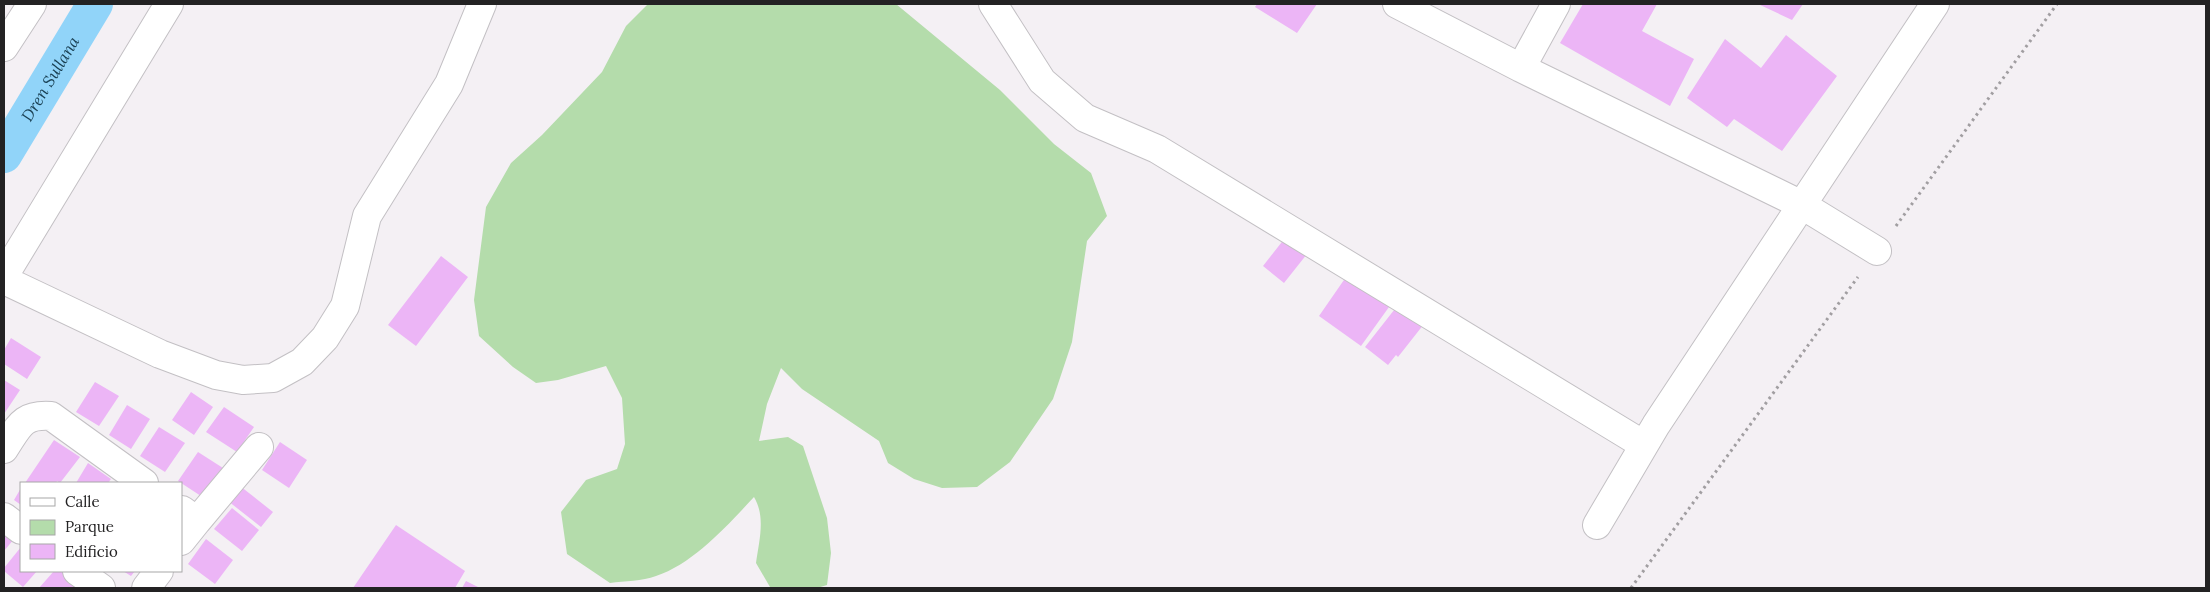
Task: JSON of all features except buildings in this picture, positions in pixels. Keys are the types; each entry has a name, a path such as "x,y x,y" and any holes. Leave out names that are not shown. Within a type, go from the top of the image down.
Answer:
{"street":[{"path":"4,47 32,4"},
{"path":"4,276 169,4"},
{"path":"4,280 160,354 216,375 244,380 273,378 302,362 325,338 345,306 367,216 449,84 482,4"},
{"path":"993,4 1042,81 1085,118 1157,149 1644,445"},
{"path":"1397,4 1521,68 1802,204 1877,251"},
{"path":"1521,68 1556,4"},
{"path":"1597,524 1644,445 1934,4"},
{"path":"4,449 23,421 36,415 51,416 143,482"},
{"path":"186,524 259,447"},
{"path":"4,517 20,529"},
{"path":"78,572 101,588"},
{"path":"146,588 158,572"}],"path":[{"path":"1631,588 2057,4"}],"green space":[{"path":"648,4 896,4 1000,90 1054,144 1091,173 1107,216 1087,241 1072,342 1053,399 1010,462 977,487 942,488 914,479 888,463 879,441 802,389 781,368 767,404 759,441 788,437 803,446 827,518 831,553 827,585 817,588 770,587 756,563 761,521 758,505 754,497 721,531 696,553 683,563 651,578 610,583 567,554 561,512 586,480 617,469 625,444 622,398 606,366 558,380 536,383 513,367 479,336 474,300 486,207 511,163 542,135 602,72 626,26"}],"waterway":[{"name":"Dren Sullana","path":"4,155 95,4"}]}
